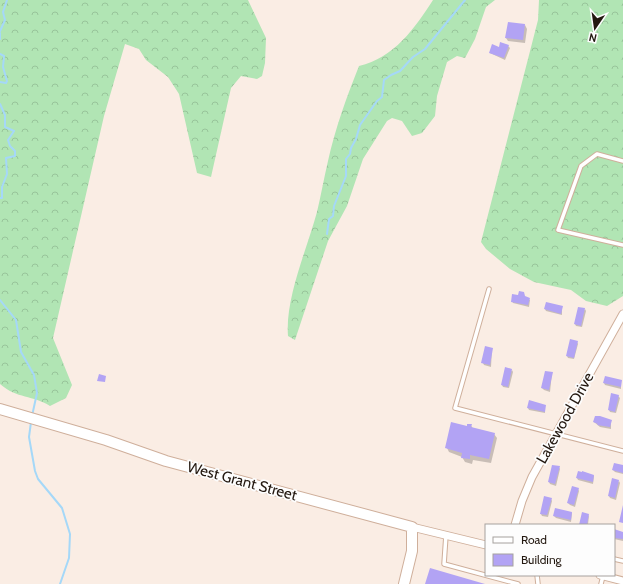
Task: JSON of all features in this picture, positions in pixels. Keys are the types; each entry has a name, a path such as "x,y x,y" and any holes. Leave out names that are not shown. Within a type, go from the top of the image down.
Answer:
{"main road":[{"name":"West Grant Street","path":"0,409 99,438 166,461 412,527"},
{"path":"404,584 412,551 412,527"}],"street":[{"name":"Lakewood Drive","path":"515,524 525,493 532,477 623,314"},
{"name":"West Grant Street","path":"412,527 485,545"},
{"path":"605,576 623,581"}],"lane":[{"path":"623,161 597,154 581,166 558,230 623,245"},
{"path":"489,289 455,408 623,451"},
{"path":"446,536 444,564 485,575"},
{"path":"488,576 518,584"}],"green space":[{"path":"0,0 248,0 266,38 265,63 262,76 257,79 241,76 231,88 211,177 197,173 179,94 168,77 146,60 139,49 125,44 104,116 53,338 72,385 66,398 50,406 37,400 19,395 6,389 0,384"},
{"path":"433,0 495,0 486,7 475,39 465,58 457,56 447,62 437,96 435,116 422,133 412,136 402,121 392,118 387,121 363,159 347,206 328,241 295,340 288,336 288,321 293,290 317,212 334,137 359,66 383,56 393,49 411,31"},
{"path":"539,0 623,0 623,296 607,306 586,301 571,290 534,282 510,269 486,249 481,242 538,20"}],"building":[{"path":"508,22 525,24 523,40 505,38"},
{"path":"500,42 509,45 504,58 489,53 492,44 499,47"},
{"path":"519,291 524,292 525,296 530,298 528,305 511,302 512,294 518,295"},
{"path":"546,302 563,306 561,314 544,309"},
{"path":"578,307 585,308 581,326 574,324"},
{"path":"570,339 578,341 574,358 566,356"},
{"path":"485,346 493,348 490,365 481,363"},
{"path":"505,367 512,369 508,387 501,385"},
{"path":"545,371 553,372 549,390 541,388"},
{"path":"99,374 106,376 105,382 97,381"},
{"path":"605,376 622,380 621,387 603,383"},
{"path":"611,393 619,395 615,412 608,410"},
{"path":"529,400 546,405 545,412 527,408"},
{"path":"595,416 612,420 610,427 597,425 598,424 593,422"},
{"path":"451,422 467,426 467,424 472,424 471,427 495,433 489,459 470,455 470,459 461,458 462,453 445,448"},
{"path":"614,463 623,465 623,473 612,470"},
{"path":"552,465 560,466 555,484 548,482"},
{"path":"578,471 594,475 593,482 576,478"},
{"path":"612,478 619,480 615,498 608,496"},
{"path":"572,486 579,488 574,505 567,503"},
{"path":"544,496 552,498 547,515 540,514"},
{"path":"623,505 623,523 619,522"},
{"path":"555,508 572,512 571,520 553,516"},
{"path":"582,512 589,514 587,524 579,524"},
{"path":"615,529 623,532 623,539 615,538"},
{"path":"430,568 485,584 425,584"}],"waterway":[{"path":"0,31 5,20 3,12 7,0"},
{"path":"327,234 329,219 333,216 334,206 346,176 346,159 350,154 360,125 377,101 382,97 384,80 400,71 413,57 425,49 465,0"},
{"path":"0,33 0,39"},
{"path":"0,54 4,56 3,67 7,81 6,83 0,82"},
{"path":"0,104 5,115 5,127 14,131 8,140 10,146 15,151 15,156 6,158 7,174 2,187 2,198 0,198"},
{"path":"0,300 16,320 21,352 34,375 37,393 32,416"},
{"path":"31,422 29,437 35,471 38,479 62,508 70,534 69,558 60,584"}]}
